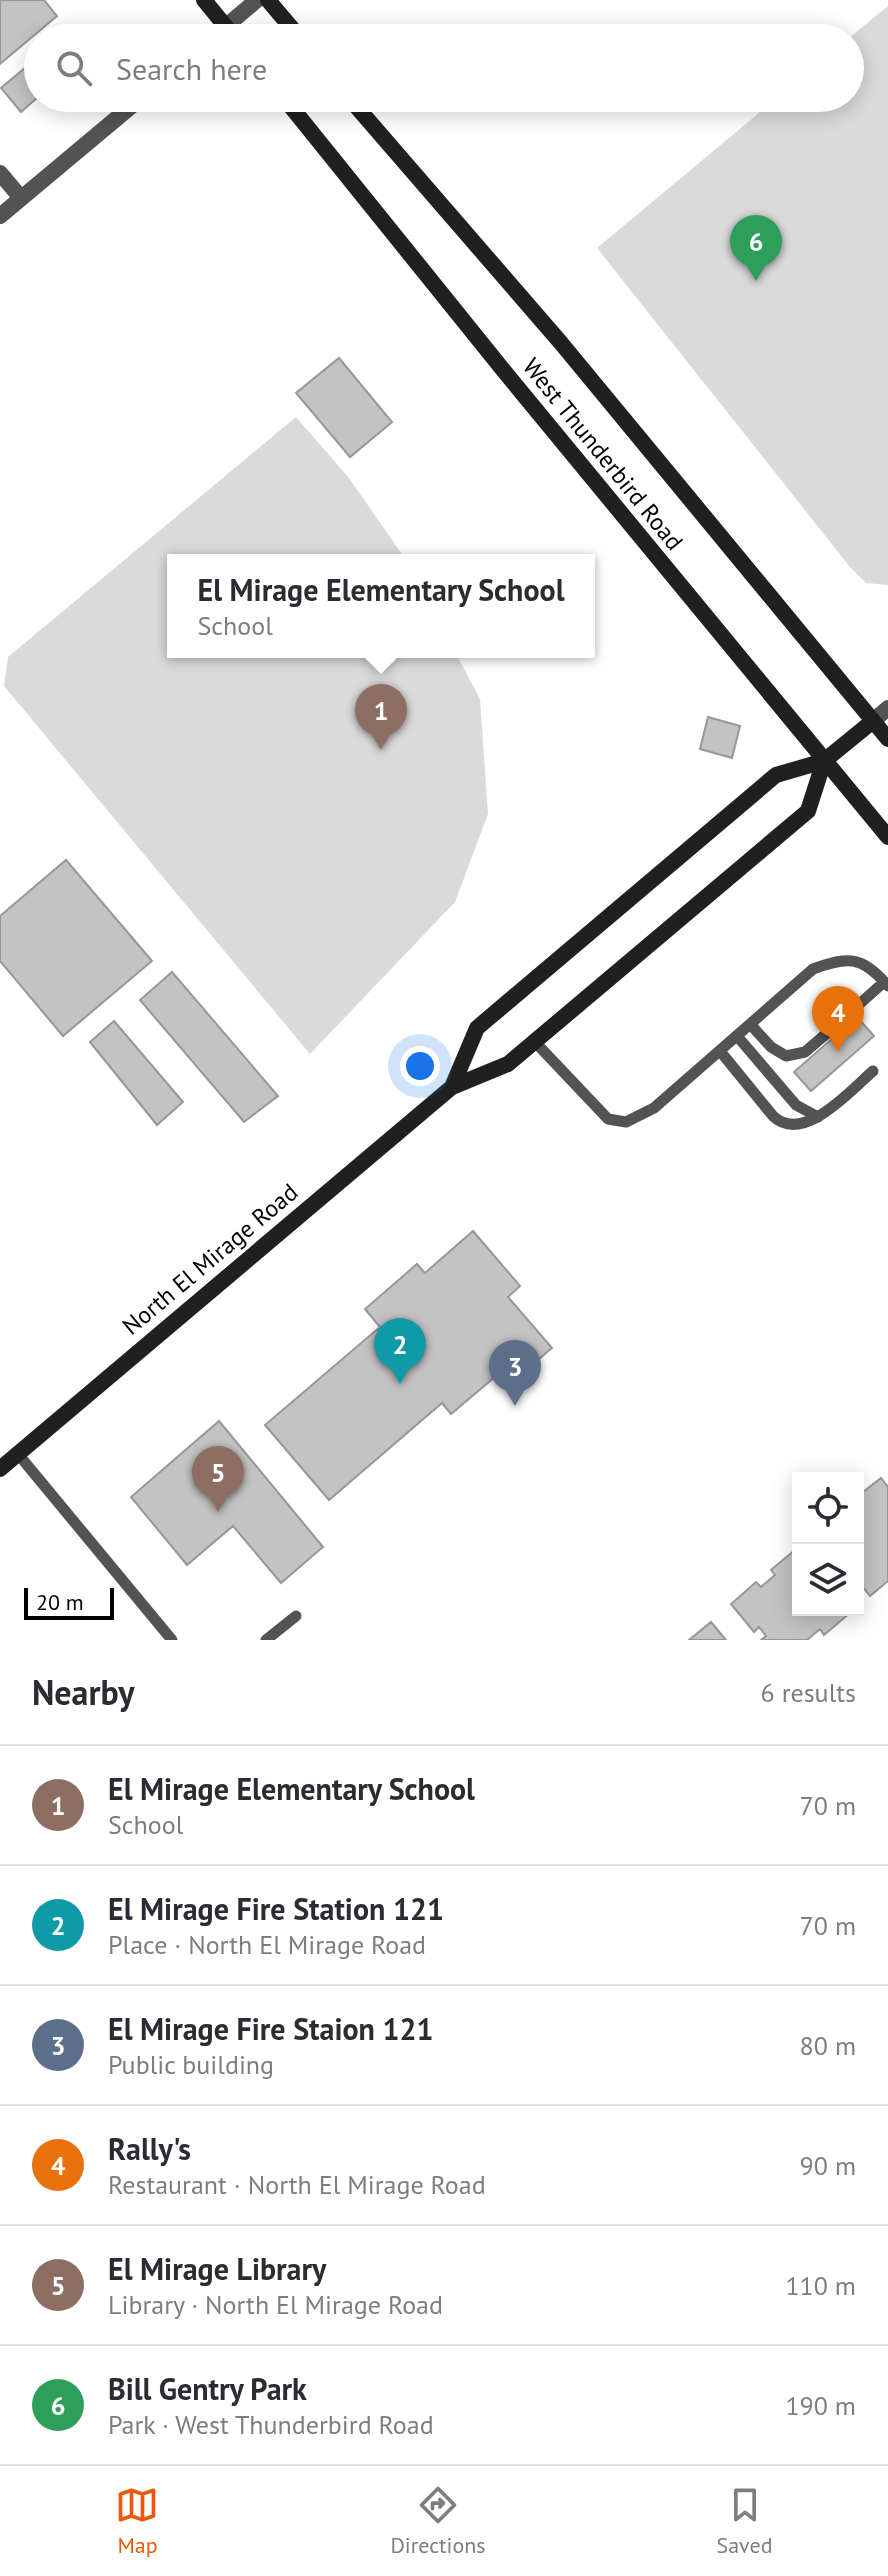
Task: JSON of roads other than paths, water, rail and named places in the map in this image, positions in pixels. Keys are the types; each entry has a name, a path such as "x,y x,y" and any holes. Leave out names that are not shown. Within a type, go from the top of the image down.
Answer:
{"main road":[{"path":"204,0 224,24"},
{"path":"268,0 288,24"},
{"name":"West Thunderbird Road","path":"295,112 888,837"},
{"name":"West Thunderbird Road","path":"361,112 561,343 888,739"},
{"name":"North El Mirage Road","path":"452,1087 477,1028 776,775 824,761 873,721"},
{"name":"North El Mirage Road","path":"0,1469 452,1087 508,1064 808,811 824,761"}],"street":[{"path":"237,24 257,0"},
{"path":"0,216 124,112"},
{"path":"0,173 21,198"},
{"name":"North El Mirage Road","path":"873,721 888,708"}],"lane":[{"path":"535,1042 608,1119 626,1122 654,1108 813,969 843,959 873,968 886,984 855,1008"},
{"path":"750,1024 771,1047 786,1056 805,1052 833,1028"},
{"path":"737,1036 796,1105 818,1117"},
{"path":"720,1051 781,1123 793,1126 818,1117 873,1071"},
{"path":"18,1454 172,1640"},
{"path":"266,1640 296,1616"}],"place":[{"name":"Bill Gentry Park","path":"756,281"},
{"name":"El Mirage Elementary School","path":"381,750"},
{"name":"Rally's","path":"838,1052"},
{"name":"El Mirage Fire Station 121","path":"400,1384"},
{"name":"El Mirage Fire Staion 121","path":"515,1406"},
{"name":"El Mirage Library","path":"218,1512"}]}
